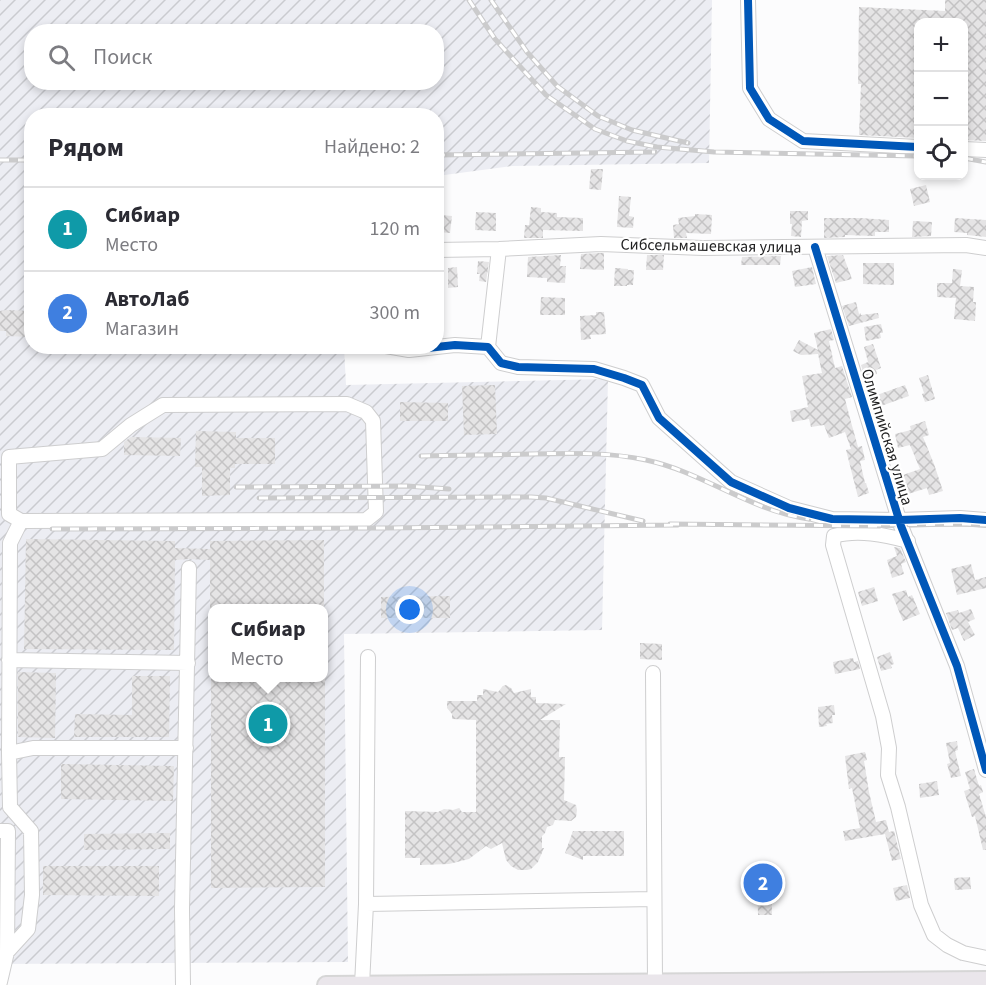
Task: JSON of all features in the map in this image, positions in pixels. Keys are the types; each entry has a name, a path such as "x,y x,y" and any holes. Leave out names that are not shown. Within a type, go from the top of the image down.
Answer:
{"main road":[{"path":"326,985 986,980"}],"street":[{"path":"748,0 750,88 769,119 803,141 914,147"},
{"path":"968,149 986,150"},
{"name":"Сибсельмашевская улица","path":"444,250 600,244 703,248 966,245 986,249"},
{"name":"Олимпийская улица","path":"814,247 899,520 957,666 986,770"},
{"path":"500,249 488,347 501,363 518,368 594,369 642,385 659,418 731,482 789,508 832,519 960,518 986,520"},
{"path":"444,346 488,347"},
{"path":"347,404 366,412 373,421 376,512 366,520 21,521 9,514 9,457 102,449 131,425 163,405 347,404"},
{"path":"7,952 28,929 32,895 31,831 10,807 5,543 21,521"},
{"path":"908,541 847,532 834,536 833,545 882,716 889,748 888,775 898,807 921,905 934,935 963,953 986,958"},
{"path":"183,985 189,568"},
{"path":"363,985 368,657"},
{"path":"9,660 188,663"},
{"path":"652,673 655,982"},
{"path":"9,753 33,748 186,748"},
{"path":"0,831 8,831 7,952 0,982"},
{"path":"366,904 654,899"}],"shaded area":[{"path":"0,0 712,0 709,163 512,166 444,175 444,108 24,108 24,354 344,354 346,385 608,379 602,630 344,634 348,962 0,964"}],"building":[{"path":"945,0 986,0 986,141 968,140 968,18 914,18 914,138 859,135 861,84 858,84 859,7 945,11"},
{"path":"591,169 603,169 601,190 589,189"},
{"path":"926,185 930,202 914,206 910,189"},
{"path":"619,196 631,197 629,216 634,217 633,228 617,227"},
{"path":"531,207 541,208 541,212 557,213 557,217 583,218 583,231 543,230 543,238 524,238 525,225 529,225"},
{"path":"790,211 808,211 808,220 802,221 801,237 791,236"},
{"path":"476,212 496,213 496,231 475,230"},
{"path":"695,214 712,215 711,234 686,233 687,238 674,238 673,225 679,224 678,218 695,216"},
{"path":"444,215 452,216 450,233 444,232"},
{"path":"824,218 889,220 889,232 875,232 875,236 845,235 845,237 824,238"},
{"path":"955,218 986,220 986,237 954,232"},
{"path":"913,221 932,222 931,236 912,237"},
{"path":"604,253 604,270 580,269 581,254"},
{"path":"561,255 560,266 566,266 565,283 547,282 547,278 527,277 528,257"},
{"path":"647,255 664,255 663,270 646,270"},
{"path":"843,255 852,279 836,283 827,256"},
{"path":"781,256 780,265 741,265 742,257"},
{"path":"478,261 489,262 486,282 479,281"},
{"path":"863,263 894,263 894,285 863,284"},
{"path":"457,267 458,287 448,288 448,268"},
{"path":"812,267 816,284 795,287 792,271"},
{"path":"615,268 634,270 633,285 614,286"},
{"path":"953,269 962,270 960,286 974,287 975,321 954,319 956,298 937,297 937,283 952,283"},
{"path":"541,297 565,298 565,315 540,315"},
{"path":"856,302 859,314 878,313 879,318 849,326 842,306"},
{"path":"0,311 24,311 24,337 6,336 6,331 0,331"},
{"path":"596,312 604,312 606,334 590,335 591,339 581,340 580,316 596,315"},
{"path":"881,324 883,333 880,333 881,338 866,341 864,327"},
{"path":"831,329 834,340 829,341 835,368 842,366 852,397 845,399 858,447 862,446 865,460 860,461 869,493 858,497 846,450 851,449 845,432 829,438 824,425 811,427 809,419 792,422 790,411 808,407 802,376 822,373 818,354 801,355 793,351 799,340 818,350 814,333"},
{"path":"873,344 881,368 876,370 877,374 865,378 861,365 868,362 864,347"},
{"path":"928,375 935,399 925,402 919,378"},
{"path":"495,385 497,434 464,435 462,386"},
{"path":"905,385 909,396 881,406 877,395"},
{"path":"400,402 448,403 448,421 400,421"},
{"path":"925,421 929,435 923,437 943,491 929,495 927,488 908,494 903,475 920,469 910,445 898,448 895,434 911,430 910,426"},
{"path":"196,431 236,432 236,438 275,438 275,464 235,464 235,468 230,468 230,495 202,496 202,467 195,467"},
{"path":"131,437 181,438 180,456 124,455 124,442"},
{"path":"26,539 175,541 175,548 210,549 210,541 324,540 324,604 210,604 210,560 175,560 174,650 24,649"},
{"path":"894,547 900,548 906,562 901,564 904,574 892,578 887,560 897,556"},
{"path":"971,564 975,580 986,577 986,588 957,595 951,569"},
{"path":"874,587 878,601 862,606 858,592"},
{"path":"906,590 908,597 912,595 920,614 903,621 892,594"},
{"path":"450,596 450,618 381,618 381,597"},
{"path":"971,609 975,619 968,622 975,635 964,641 958,628 952,630 946,613 958,610 959,613"},
{"path":"640,643 662,644 662,660 640,659"},
{"path":"890,652 894,664 891,665 892,668 881,671 877,657"},
{"path":"853,658 854,662 858,661 860,669 835,674 833,662"},
{"path":"18,672 56,673 55,738 18,737"},
{"path":"132,676 170,676 169,737 74,737 75,714 132,715"},
{"path":"211,682 325,682 325,887 211,888"},
{"path":"506,685 514,693 531,689 531,697 536,697 536,703 566,704 540,720 560,720 559,757 565,757 564,800 576,805 576,817 571,821 555,820 553,825 547,827 542,836 542,848 544,848 538,862 527,870 518,870 511,866 506,860 502,843 491,849 486,846 469,859 449,864 420,865 420,858 405,858 405,811 438,812 444,809 459,808 462,812 476,812 476,720 452,719 452,714 447,708 447,701 477,701 477,695 483,695 483,689 498,692"},
{"path":"834,705 833,723 819,727 818,707"},
{"path":"957,741 958,750 955,751 961,776 951,778 947,764 950,763 946,743"},
{"path":"865,752 867,760 864,761 876,822 886,820 889,832 894,831 901,859 892,861 885,834 845,841 843,831 860,828 852,788 849,789 845,756"},
{"path":"61,764 174,766 173,801 61,799"},
{"path":"974,769 983,792 979,794 986,817 986,850 983,850 975,816 972,817 964,791 970,789 965,772"},
{"path":"937,781 939,795 920,798 919,784"},
{"path":"573,831 624,831 624,856 583,856 583,860 565,853"},
{"path":"170,833 170,849 84,850 84,834"},
{"path":"43,866 159,866 159,896 43,895"},
{"path":"757,872 771,872 772,915 758,915"},
{"path":"970,877 971,889 955,890 954,878"},
{"path":"907,885 910,898 896,901 893,888"}],"railway":[{"path":"469,0 495,39 546,95 595,129 627,141 657,147 714,152 914,156"},
{"path":"491,0 527,52 557,86 598,116 632,130 688,143"},
{"path":"444,155 655,152"},
{"path":"968,159 986,162"},
{"path":"0,160 24,160"},
{"path":"421,456 574,453 632,457 687,473 767,508 809,519"},
{"path":"236,487 407,486 449,489"},
{"path":"259,498 531,497 546,498 643,521"},
{"path":"670,524 880,526"},
{"path":"52,529 678,525"},
{"path":"872,525 986,525"}],"cycle path":[{"path":"748,0 750,88 769,119 803,141 914,147"},
{"path":"815,247 901,526 957,666 986,770"},
{"path":"444,346 488,347 501,363 518,367 594,369 642,385 659,418 731,482 789,508 832,519 960,518 986,520"}],"place":[{"name":"Сибиар","path":"268,724"},
{"name":"АвтоЛаб","path":"763,883"}]}
